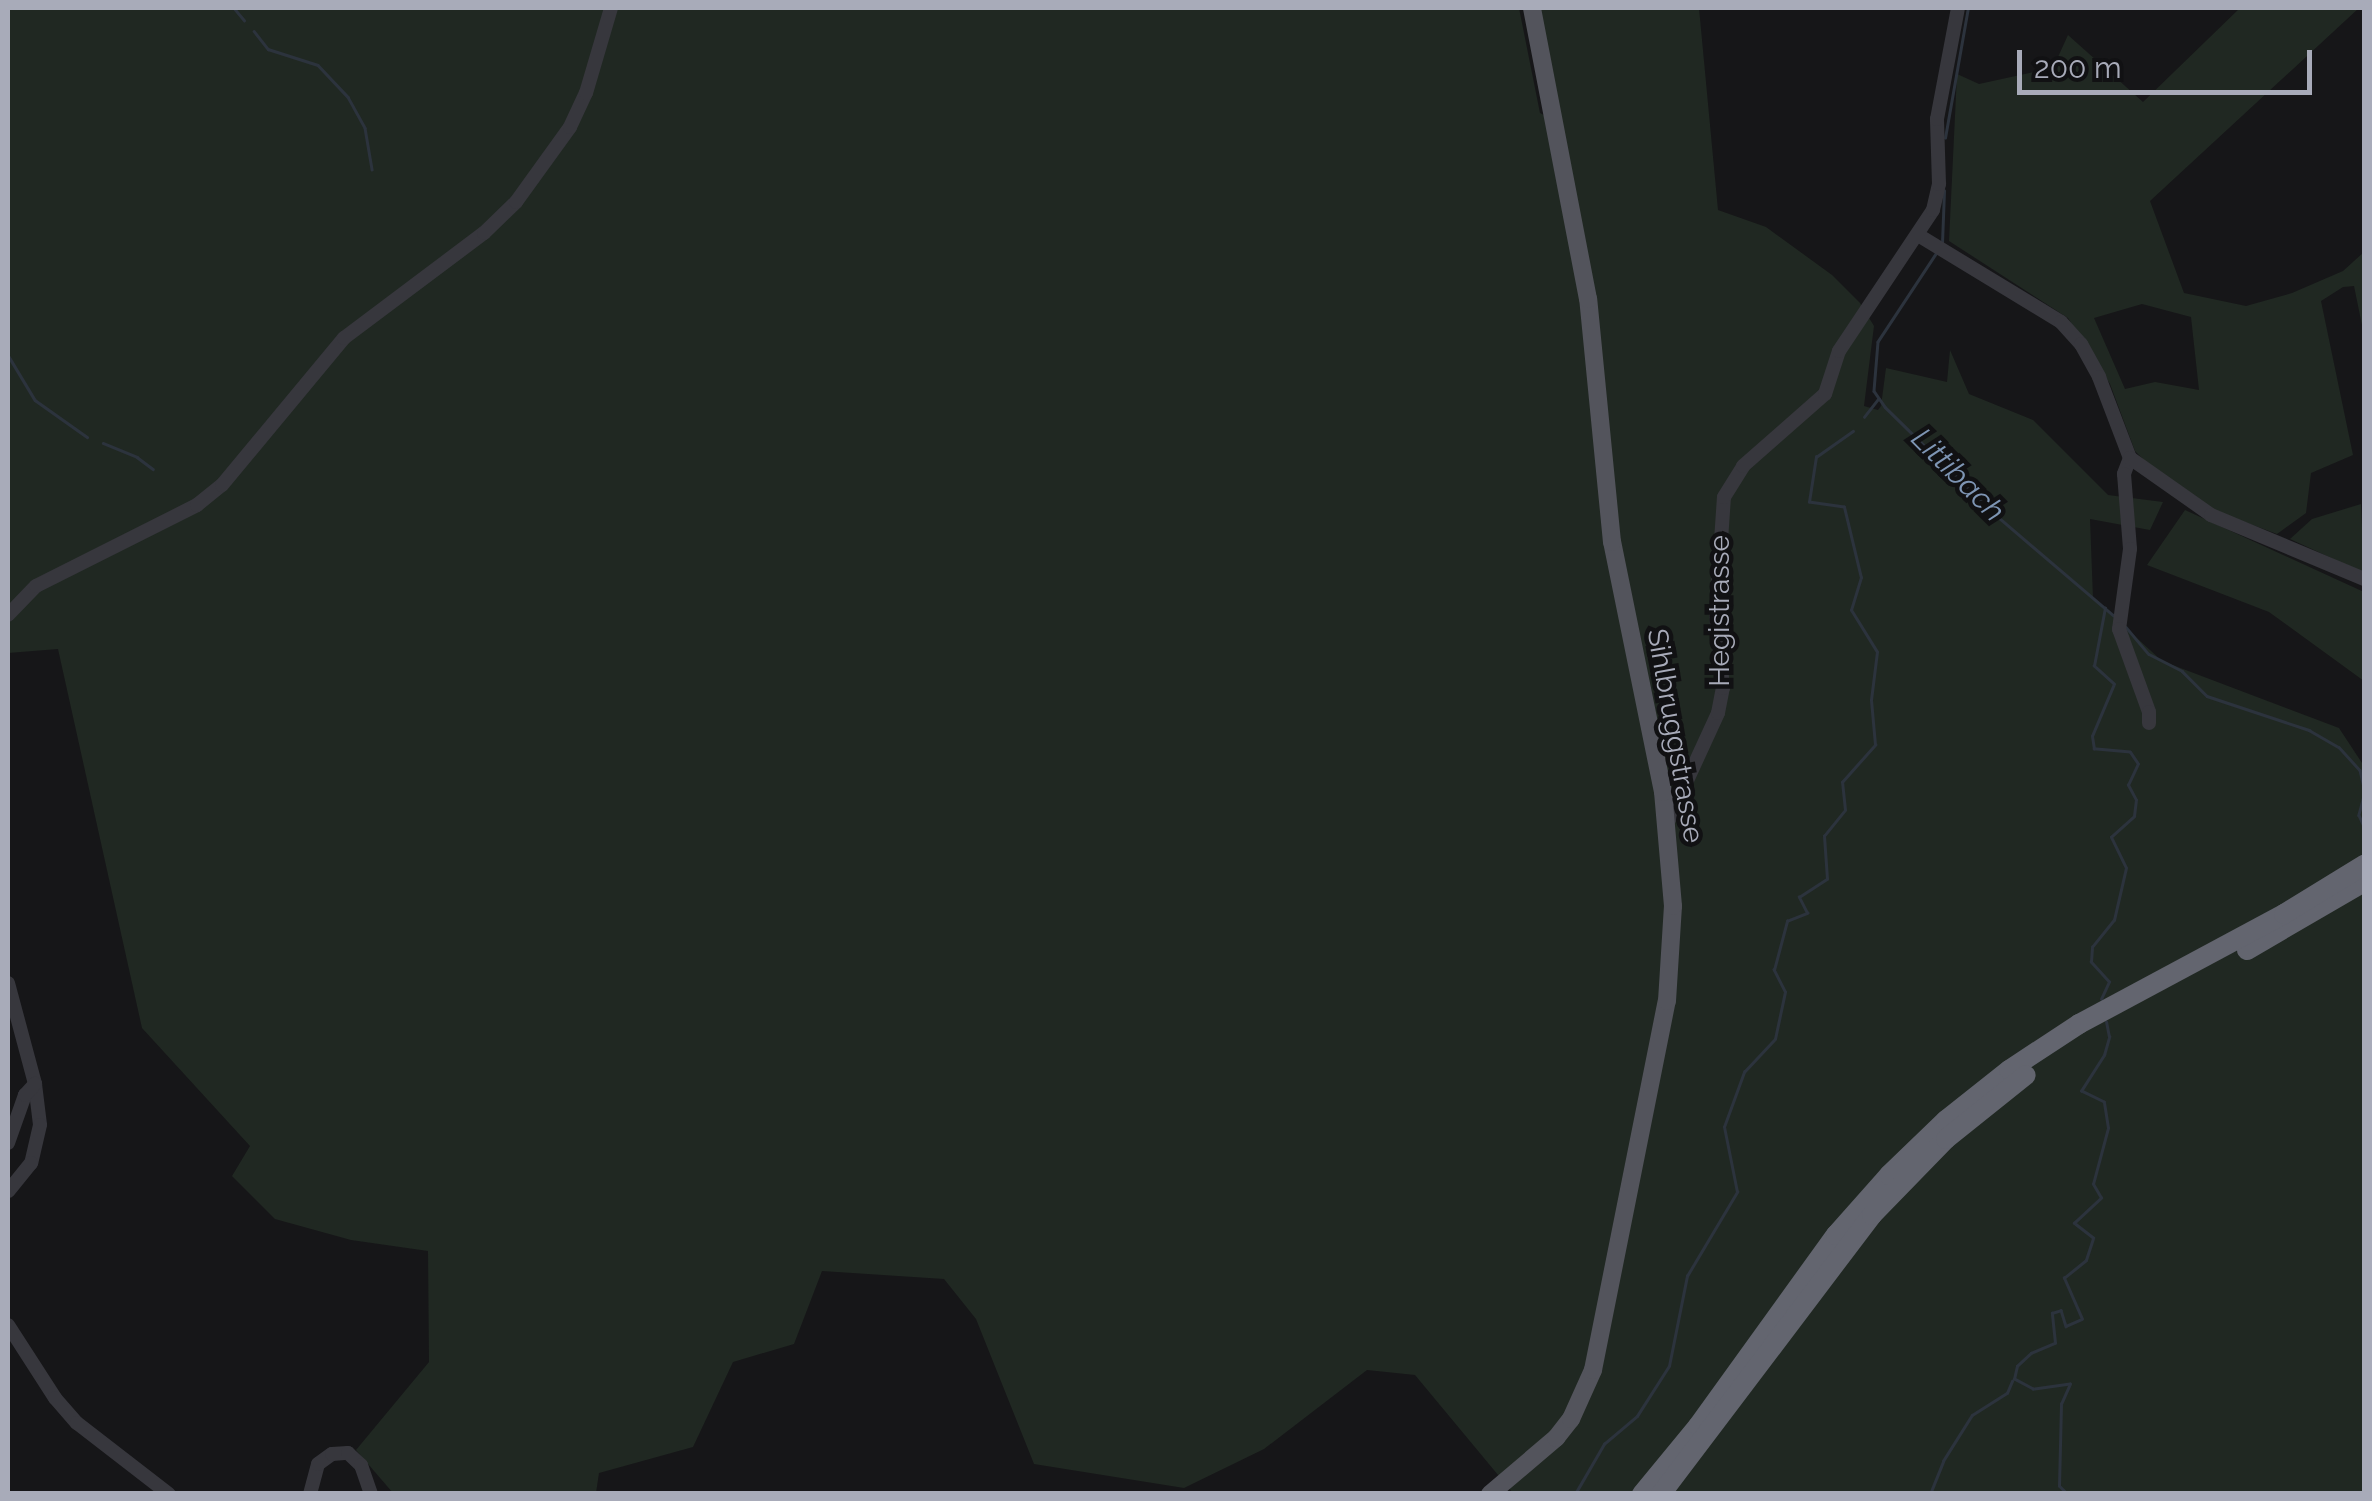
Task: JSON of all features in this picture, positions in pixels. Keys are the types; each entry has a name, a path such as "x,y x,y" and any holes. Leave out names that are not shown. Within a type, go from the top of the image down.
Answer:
{"highway":[{"path":"2313,906 2364,865"},
{"path":"1642,1494 1706,1416 1853,1215 1936,1129 2031,1063 2199,967 2364,882"},
{"path":"1661,1494 1872,1214 1946,1139 2031,1063"}],"main road":[{"name":"Sihlbruggstrasse","path":"1490,1494 1539,1457 1570,1419 1603,1337 1667,1001 1673,906 1667,824 1612,542 1588,300 1532,8"}],"street":[{"path":"8,614 36,586 198,505 222,485 344,338 484,233 516,202 570,127 586,93 611,8"},
{"name":"Hegistrasse","path":"1667,824 1718,713 1723,688 1716,614 1724,497 1743,466 1824,394 1838,351 1933,210 1939,184 1937,119 1958,8"},
{"path":"1918,234 2061,322 2081,344 2114,411 2130,458 2210,515 2364,579"},
{"path":"2130,458 2124,474 2130,549 2119,629 2149,712 2149,723"},
{"path":"8,983 35,1084 38,1144 30,1163 8,1191"},
{"path":"8,1144 25,1095 35,1084"},
{"path":"8,1325 55,1398 77,1423 170,1494"},
{"path":"310,1494 318,1464 332,1454 348,1453 361,1465 371,1494"}],"shaded area":[{"path":"8,8 1519,8 1540,113 1561,124 1537,8 1699,8 1718,210 1766,227 1832,275 1860,303 1874,326 1864,406 1878,410 1881,406 1886,368 1947,382 1950,350 1969,394 2033,420 2108,495 2163,502 2150,530 2090,519 2093,598 2162,661 2339,728 2364,766 2364,1493 1513,1493 1415,1375 1367,1370 1264,1449 1184,1488 1034,1464 976,1319 944,1279 822,1271 794,1344 733,1362 693,1447 599,1473 596,1493 393,1493 356,1450 429,1362 428,1251 351,1240 275,1219 232,1176 250,1146 142,1028 58,649 8,653"},
{"path":"2240,8 2359,8 2150,201 2184,293 2246,306 2292,293 2343,271 2364,252 2364,335 2354,286 2343,287 2321,301 2353,455 2311,473 2306,513 2277,534 2191,502 2152,468 2135,451 2110,384 2068,318 1949,241 1957,74 1979,84 2053,68 2068,35 2143,102","holes":["2142,304 2191,317 2199,390 2155,382 2125,389 2094,318"]},
{"path":"2361,504 2364,573 2290,539 2312,519"},
{"path":"2185,510 2364,592 2364,681 2269,612 2147,565"}],"waterway":[{"path":"234,8 244,20"},
{"name":"Littibach","path":"1945,138 1968,8"},
{"path":"254,31 268,49 318,65 348,97 365,128 372,169"},
{"name":"Littibach","path":"1942,243 1944,191"},
{"name":"Littibach","path":"1936,254 1878,342 1874,391 1885,407 1990,510 2113,615"},
{"path":"8,355 35,400 87,437"},
{"path":"1864,417 1878,399"},
{"path":"1575,1494 1604,1444 1637,1416 1669,1366 1687,1276 1737,1192 1724,1127 1744,1072 1775,1039 1785,992 1774,970 1787,921 1807,913 1799,897 1827,879 1824,836 1845,810 1842,782 1875,745 1871,700 1877,652 1851,610 1861,578 1844,507 1809,502 1816,457 1853,431"},
{"path":"103,443 137,457 153,469"},
{"path":"2101,999 2109,982 2091,962 2092,947 2114,920 2126,868 2111,837 2134,816 2136,800 2128,785 2138,764 2130,752 2094,749 2092,736 2114,684 2094,666 2105,608"},
{"name":"Littibach","path":"2126,627 2149,654 2182,671 2207,696 2309,730 2339,747 2360,770 2364,787"},
{"name":"Littibach","path":"2364,796 2359,815 2364,826"},
{"path":"2067,1494 2059,1486 2061,1404 2070,1384 2033,1389 2014,1379 2017,1366 2031,1353 2055,1343 2052,1313 2061,1310 2066,1326 2082,1319 2064,1278 2086,1260 2093,1238 2074,1223 2101,1198 2093,1184 2108,1128 2104,1102 2081,1091 2104,1055 2109,1037 2106,1022"},
{"path":"1930,1494 1943,1461 1972,1415 2007,1393 2012,1381"}]}
